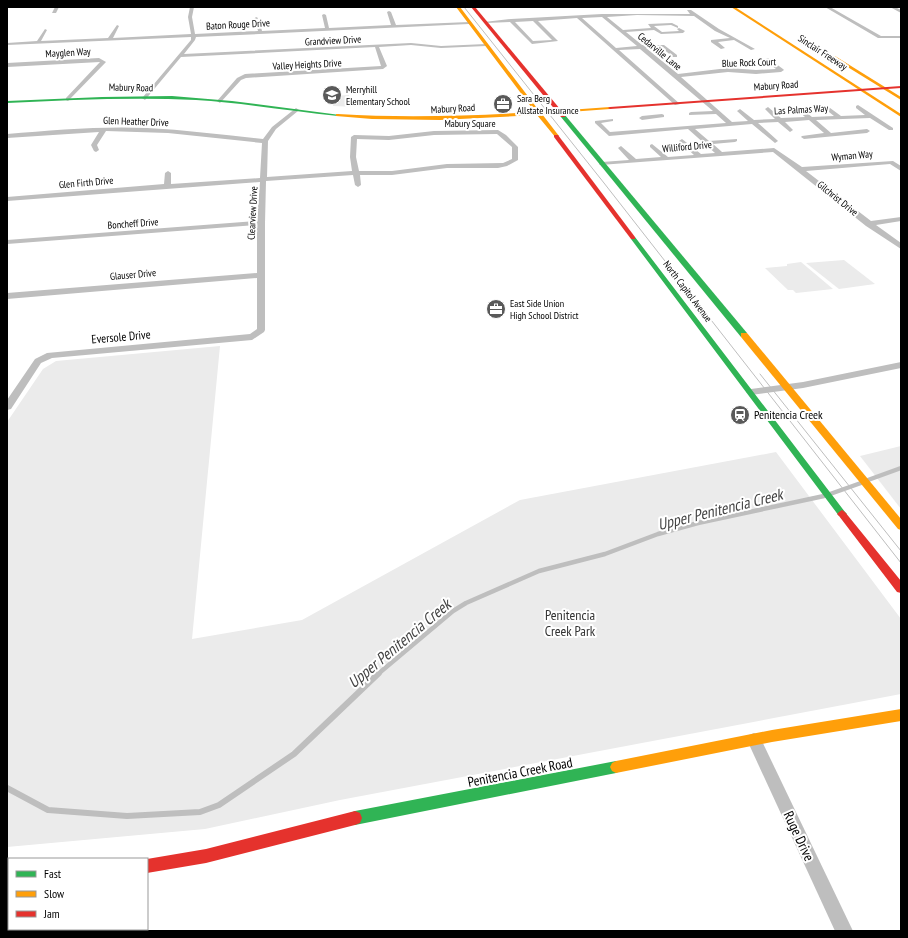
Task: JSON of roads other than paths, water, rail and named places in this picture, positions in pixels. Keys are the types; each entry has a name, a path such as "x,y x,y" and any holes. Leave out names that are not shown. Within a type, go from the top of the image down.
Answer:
{"main road":[{"name":"North Capitol Avenue","path":"458,7 751,392 812,475 901,589"},
{"name":"North Capitol Avenue","path":"473,7 901,526"},
{"name":"Sinclair Freeway","path":"733,7 901,116"},
{"name":"Sinclair Freeway","path":"828,53 901,99"},
{"name":"Mabury Road","path":"7,102 68,98 145,98 220,101 356,116 424,120 677,104 901,87"},
{"name":"Penitencia Creek Road","path":"148,866 206,856 336,822 754,740 901,715"}],"street":[{"path":"54,12 57,7"},
{"path":"145,98 192,43 193,35 189,22 192,7"},
{"path":"684,7 717,30 753,49"},
{"path":"827,7 880,37 901,37"},
{"path":"892,7 901,12"},
{"path":"658,9 664,14"},
{"path":"614,10 618,14"},
{"path":"389,12 394,26"},
{"path":"486,22 618,14 694,15"},
{"path":"324,15 327,29"},
{"name":"Cedarville Lane","path":"602,15 706,101"},
{"path":"578,17 677,104"},
{"path":"256,18 254,21 259,27 260,32"},
{"path":"511,20 532,43 556,41 534,19"},
{"name":"Baton Rouge Drive","path":"7,44 469,22"},
{"path":"621,31 655,29 661,33 683,32 672,24 650,25 655,29"},
{"path":"110,39 117,26"},
{"path":"533,27 540,26"},
{"path":"517,28 525,27"},
{"path":"38,43 45,30"},
{"path":"723,48 713,42 735,39"},
{"name":"Grandview Drive","path":"180,56 411,44 441,47 486,44"},
{"name":"Valley Heights Drive","path":"220,101 239,79 245,76 381,68 384,66 377,46"},
{"path":"614,49 662,46 675,56"},
{"name":"Mayglen Way","path":"7,65 99,60 103,62 68,98"},
{"name":"Blue Rock Court","path":"677,76 728,70 756,72 781,70 768,60"},
{"path":"20,72 28,64"},
{"path":"706,101 731,124"},
{"path":"826,107 842,119"},
{"path":"858,107 891,129"},
{"path":"768,108 790,130"},
{"path":"798,108 829,134"},
{"path":"264,141 274,128 296,110"},
{"path":"740,111 775,141"},
{"path":"691,114 719,112"},
{"path":"655,129 642,118 662,116"},
{"name":"Las Palmas Way","path":"611,120 597,122 610,134 655,129 779,120 809,118 842,119 872,116"},
{"path":"689,127 719,153"},
{"path":"96,150 94,145 104,129"},
{"name":"Glen Heather Drive","path":"7,136 55,131 104,129 167,131 264,141"},
{"path":"804,138 829,134 867,131"},
{"name":"Mabury Square","path":"264,179 356,173 392,173 447,166 505,165 515,160 515,147 498,132 434,133 389,138 354,137 353,156 356,173 358,185"},
{"path":"698,134 681,138 698,155"},
{"path":"706,142 734,140"},
{"name":"Clearview Drive","path":"261,330 261,223 264,179 264,141"},
{"path":"652,146 666,158"},
{"path":"622,148 634,161"},
{"name":"Williford Drive","path":"602,164 719,153 774,150"},
{"name":"Gilchrist Drive","path":"774,150 802,169 869,224 901,247"},
{"name":"Wyman Way","path":"802,169 891,162 901,169"},
{"path":"167,186 168,173"},
{"name":"Glen Firth Drive","path":"7,199 264,179"},
{"path":"869,224 901,219"},
{"name":"Boncheff Drive","path":"7,242 261,223"},
{"name":"Glauser Drive","path":"7,296 261,275"},
{"name":"Eversole Drive","path":"7,407 38,362 50,355 252,337 261,330"},
{"path":"751,392 788,388 901,365"},
{"name":"Ruge Drive","path":"754,740 844,931"}],"waterway":[{"name":"Upper Penitencia Creek","path":"868,480 901,468"},
{"name":"Upper Penitencia Creek","path":"830,494 861,483"},
{"name":"Upper Penitencia Creek","path":"378,674 453,611 466,603 539,571 605,554 658,534 698,523 824,496"},
{"name":"Upper Penitencia Creek","path":"7,788 48,810 127,816 200,812 219,805 294,754 379,673"}],"tram line":[{"path":"464,7 604,183 901,563"},
{"path":"760,374 901,551"}],"place":[{"name":"Merryhill Elementary School","path":"332,95"},
{"name":"Sara Berg Allstate Insurance","path":"503,104"},
{"name":"East Side Union High School District","path":"496,309"},
{"name":"Penitencia Creek","path":"740,415"}],"park label":[{"name":"Penitencia Creek Park","path":"570,624"}]}
